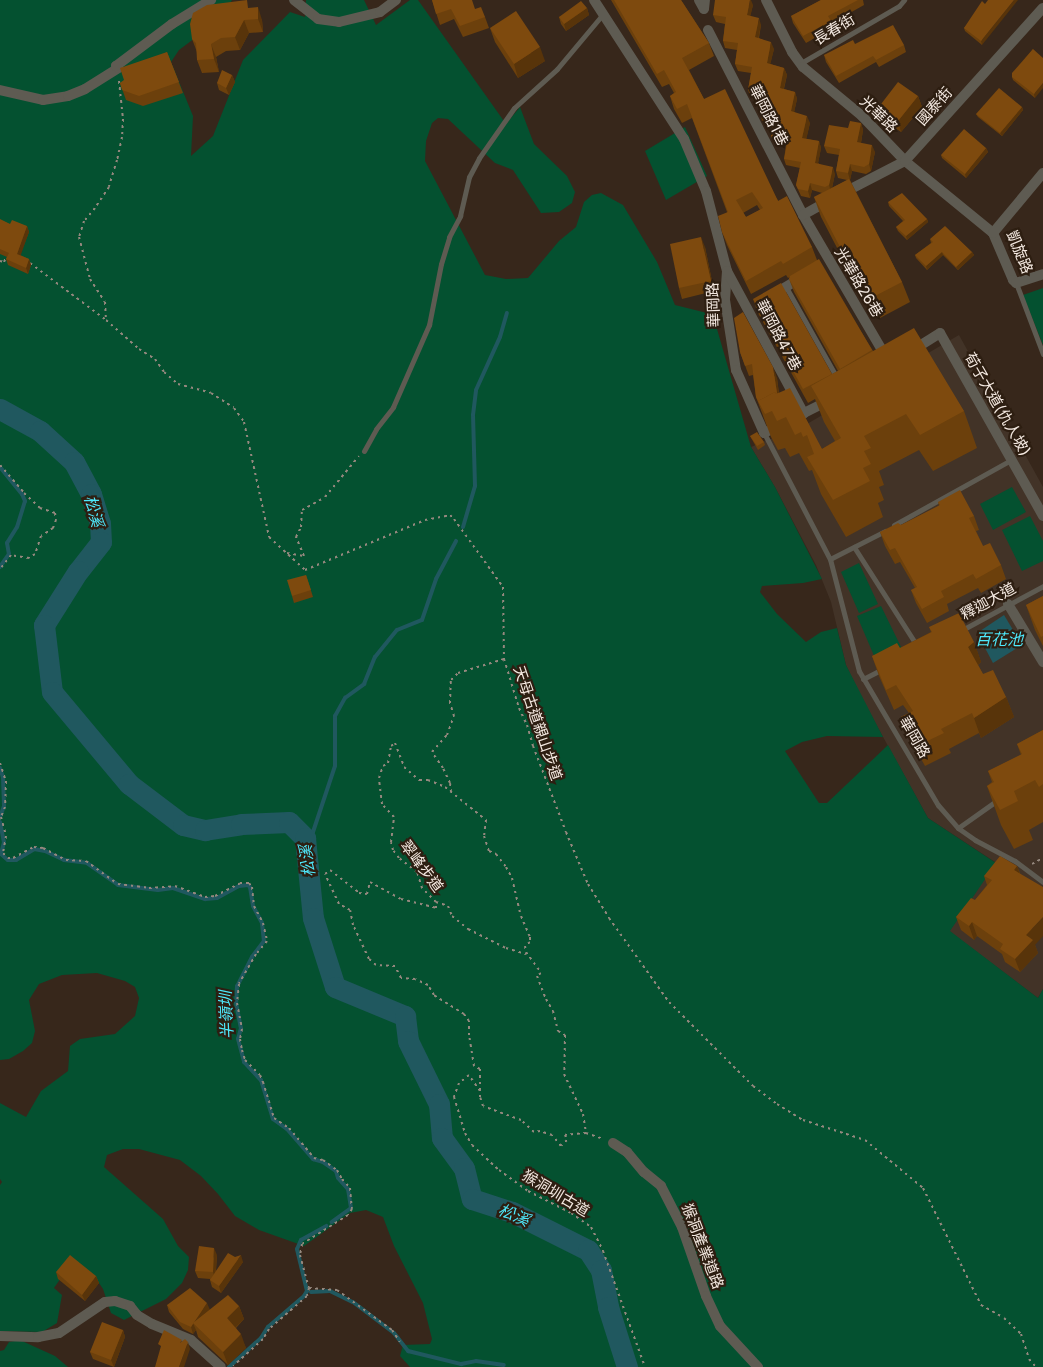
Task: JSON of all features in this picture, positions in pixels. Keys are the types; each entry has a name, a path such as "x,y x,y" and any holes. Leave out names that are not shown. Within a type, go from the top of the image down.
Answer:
{"street":[{"path":"0,90 43,100 58,99 85,89 118,68 116,66 172,24 211,0"},
{"path":"294,0 318,19 339,22 380,12 396,0"},
{"name":"華岡路","path":"594,0 684,139 706,191 728,271 725,300 736,370 764,433"},
{"path":"699,0 704,9 705,0"},
{"name":"光華路","path":"766,0 792,52 801,64 862,116 905,161 993,233"},
{"name":"國泰街","path":"803,215 905,161 1043,8"},
{"name":"華岡路1巷","path":"708,30 803,215"},
{"name":"凱旋路","path":"1016,283 993,233 1043,173"},
{"name":"光華路26巷","path":"803,215 822,266 895,362 940,333"},
{"path":"756,304 822,266"},
{"name":"華岡路47巷","path":"728,271 756,304 804,414"},
{"path":"1016,283 1043,274"},
{"name":"荀子大道(仇人坡)","path":"940,333 1043,516"},
{"path":"764,433 836,396"},
{"path":"1008,604 1043,662"},
{"name":"猴洞產業道路","path":"613,1143 628,1152 644,1172 661,1186 682,1227 706,1296 720,1326 758,1367"},
{"path":"0,1336 38,1337 58,1333 105,1302 115,1301 130,1306 137,1315 152,1324 190,1340 221,1367"}],"lane":[{"name":"長春街","path":"801,64 899,6 904,0"},
{"path":"364,451 376,429 393,407 429,325 441,264 449,236 460,216 469,178 479,158 514,108 557,69 603,14"},
{"name":"凱旋路","path":"1016,283 1043,354"},
{"path":"786,287 840,383"},
{"name":"華岡路","path":"764,433 830,559 859,671 938,806 958,828 975,840 1025,868 1043,882"},
{"path":"830,559 854,548 1013,460"},
{"path":"854,548 920,651 914,654"},
{"name":"釋迦大道","path":"953,634 1043,586"},
{"path":"864,679 886,668"},
{"path":"958,828 1002,796"}],"path":[{"path":"106,320 105,302 90,279 79,238 84,220 95,208 109,186 122,137 122,111 118,68"},
{"path":"0,261 4,262 10,249"},
{"path":"8,254 15,257"},
{"name":"天母古道親山步道","path":"23,260 30,263 106,320 139,349 155,359 164,372 178,384 211,393 234,408 244,422 269,537 305,570 426,520 450,515 464,530 503,587 504,659 545,780 588,884 609,918 669,1002 753,1086 777,1104 804,1120 865,1140 924,1188 981,1305 1004,1318 1021,1334 1029,1359 1036,1367"},
{"path":"285,553 304,556 296,537 301,527 302,510 325,496 364,451"},
{"path":"0,465 40,508 55,513 56,520 53,528 41,536 34,554 29,558 11,555 0,569"},
{"path":"504,659 458,673 451,680 450,703 454,716 447,735 432,752 443,768 450,783 451,792 486,820 484,836 489,851 496,854 512,878 521,916 530,937 530,942 525,946 527,954"},
{"name":"翠峰步道","path":"451,792 445,787 428,780 419,780 404,767 395,743 391,746 388,763 383,766 379,778 382,804 394,817 391,842 393,850 399,858 417,872 422,888 436,902 436,908 401,899 370,882 367,894 359,893 330,870 325,874 339,904 350,910 353,925 369,959 376,965 395,966 401,978 415,979 428,985 434,995 464,1014 469,1021 469,1035 474,1066 480,1069 480,1091 483,1106 521,1120 534,1132 540,1131 552,1135 561,1146 567,1140 566,1136 586,1133"},
{"path":"0,762 6,781 5,807 1,817 6,836 3,853 8,858 34,847 43,848 66,860 86,861 118,884 149,888 175,886 205,896 215,896 240,883 249,883 252,887 254,906 264,923 267,941 256,954 239,984 238,1003 242,1029 240,1039 242,1050 246,1060 260,1075 274,1118 289,1128 314,1158 323,1160 337,1170 350,1188 352,1209 348,1215 302,1244 300,1255 309,1288 307,1296 269,1329 263,1339 232,1367"},
{"path":"1025,868 1043,858"},
{"path":"436,902 448,906 452,916 468,929 506,948 527,954 535,962 541,973 537,976 553,1011 558,1031 565,1035 564,1074 583,1114 586,1133 613,1143"},
{"name":"猴洞圳古道","path":"480,1091 469,1075 459,1083 454,1098 465,1132 472,1145 499,1170 528,1191 570,1213 591,1227 603,1251 645,1367"},
{"path":"309,1288 337,1290 392,1330 400,1342"}],"shaded area":[{"path":"959,335 1043,487 1043,989 1038,998 949,931 995,862 928,818 862,699 846,665 831,602 816,565 775,487 751,447 807,424"}],"green space":[{"path":"0,0 232,0 223,17 179,50 171,62 193,116 191,156 213,136 243,60 290,12 305,17 306,0 364,0 376,25 410,0 418,0 506,124 520,107 534,144 567,176 575,192 572,203 559,212 541,213 513,170 495,163 448,119 438,118 432,123 426,141 425,161 485,275 506,279 528,278 559,241 576,227 584,202 592,195 601,193 623,205 657,262 675,305 707,313 717,329 751,447 775,487 822,579 803,583 762,586 760,592 777,614 806,642 821,632 837,628 846,665 883,737 827,736 802,742 785,751 819,803 827,803 888,745 928,818 996,863 950,931 1038,998 1043,989 1043,1367 410,1367 400,1356 403,1345 430,1344 432,1339 423,1303 394,1246 383,1217 366,1210 350,1213 304,1246 259,1230 235,1216 201,1176 180,1160 139,1149 123,1149 107,1155 104,1167 163,1219 178,1246 189,1257 188,1270 182,1283 166,1299 124,1320 111,1313 99,1283 72,1262 54,1288 62,1295 57,1323 42,1332 0,1331 0,1185 2,1182 0,1179 0,1103 26,1117 41,1091 68,1071 70,1046 80,1039 115,1034 135,1016 139,998 135,987 125,981 97,973 62,975 39,984 29,1000 35,1031 32,1043 9,1059 0,1060"},
{"path":"685,127 707,176 666,200 645,151"},
{"path":"1043,288 1043,345 1023,295"},
{"path":"1012,487 1026,512 993,530 980,504"},
{"path":"1030,516 1043,541 1043,561 1022,571 1002,530"},
{"path":"859,563 878,604 859,613 841,572"},
{"path":"881,606 904,653 878,665 857,616"},
{"path":"22,1341 55,1356 68,1367 0,1367 0,1351 4,1350 9,1342"}],"water":[{"name":"百花池","path":"1004,615 1022,645 993,663 977,633"}],"building":[{"path":"247,0 248,8 258,7 258,19 244,20 235,37 221,38 211,44 214,59 197,60 196,43 192,39 190,24 193,13 207,5"},
{"path":"432,0 472,0 475,9 481,7 485,17 460,26 451,9 436,14"},
{"path":"614,0 681,0 709,43 682,58 704,99 725,89 778,201 787,196 812,247 783,264 781,261 746,281 722,232 718,216 728,212 687,104 677,109 670,96 676,92 664,70 657,74","holes":["752,192 763,208 746,217 736,200"]},
{"path":"715,0 750,0 747,15 759,18 755,37 771,42 767,63 784,68 780,88 795,92 791,111 807,116 802,138 819,141 815,163 833,167 829,185 825,187 810,183 808,191 798,189 796,185 801,162 784,159 788,139 771,136 774,117 760,115 762,92 748,90 752,67 735,64 738,43 723,41 726,17 713,15"},
{"path":"821,0 858,0 828,16 831,21 803,36 791,16"},
{"path":"988,0 1014,0 981,41 964,28 982,1 985,4"},
{"path":"581,1 587,8 564,24 559,17"},
{"path":"516,11 540,47 514,64 490,28"},
{"path":"893,25 904,45 876,60 873,56 836,76 824,55 853,40 855,44"},
{"path":"1033,49 1043,58 1043,83 1034,94 1012,77 1012,73"},
{"path":"167,52 179,82 139,96 122,90 120,83 124,80 120,68"},
{"path":"222,70 232,75 226,88 217,83"},
{"path":"898,82 918,96 898,121 878,108"},
{"path":"999,88 1022,107 1000,133 976,114"},
{"path":"850,121 861,123 857,142 872,145 869,164 864,167 850,164 848,173 836,171 840,149 824,146 829,125 848,128"},
{"path":"964,129 986,148 965,174 941,155"},
{"path":"849,179 902,282 873,297 847,246 841,249 814,197"},
{"path":"902,193 927,219 906,236 896,227 905,220 888,202"},
{"path":"0,219 10,224 12,220 27,226 17,254 29,259 26,268 6,259 9,253 0,249"},
{"path":"945,226 972,252 956,267 942,252 926,266 915,255 933,242 930,239"},
{"path":"701,237 711,281 679,288 670,244"},
{"path":"819,259 872,350 840,369 789,279 790,276"},
{"path":"781,283 832,374 803,389 753,299"},
{"path":"743,312 773,367 777,393 779,393 776,394 775,392 758,401 752,364 745,366 740,352 734,318"},
{"path":"914,328 964,411 920,435 906,414 864,436 871,448 864,451 871,464 863,468 870,481 833,500 807,457 814,454 807,435 803,437 801,432 795,435 786,417 777,421 772,411 765,414 758,401 775,392 776,394 790,388 822,449 841,438 811,386"},
{"path":"757,432 764,442 757,446 750,436"},
{"path":"960,490 974,516 969,518 983,546 990,543 1001,565 976,579 973,574 941,591 944,597 922,609 911,590 917,587 895,548 890,550 880,532 898,523 901,525 940,505 938,502"},
{"path":"306,575 311,590 292,596 287,580"},
{"path":"1043,596 1043,636 1041,637 1026,605"},
{"path":"959,613 974,642 968,647 983,674 993,670 1006,697 974,718 972,713 941,729 944,733 917,746 901,717 913,711 896,685 886,690 872,656 897,643 900,648 932,632 929,627"},
{"path":"1043,730 1043,784 1039,787 1035,780 1014,791 1018,801 1000,810 987,786 994,782 988,771 1022,754 1017,744"},
{"path":"1000,856 1017,866 1014,870 1043,887 1043,917 1026,935 1033,940 1015,959 1000,949 1003,944 972,922 969,926 956,917 971,898 975,900 992,880 984,876"},
{"path":"199,1246 214,1248 213,1272 195,1271"},
{"path":"228,1253 235,1257 241,1255 219,1286 210,1280"},
{"path":"70,1255 96,1276 82,1295 56,1272"},
{"path":"190,1288 207,1303 191,1327 180,1322 167,1305"},
{"path":"228,1295 239,1306 227,1318 241,1334 223,1352 193,1323"},
{"path":"102,1322 123,1330 111,1360 90,1352"},
{"path":"164,1330 182,1340 180,1343 185,1339 188,1342 179,1367 155,1367 161,1346 158,1344"}],"waterway":[{"path":"463,527 475,486 473,415 476,390 500,337 507,313"},
{"name":"松溪","path":"0,409 40,431 74,462 91,494 100,523 101,542 78,571 44,625 52,692 129,784 183,825 205,830 241,824 289,822 305,838 313,918 335,987 405,1016 408,1041 439,1104 442,1138 464,1168 472,1199 512,1212 588,1250 601,1270 608,1307 627,1367"},
{"name":"半嶺圳","path":"0,467 22,494 25,501 17,527 7,543 9,554 0,567"},
{"path":"305,838 313,832 335,766 335,716 345,698 364,684 375,657 397,630 422,620 436,579 456,541"},
{"name":"半嶺圳","path":"0,768 3,777 4,806 0,817"},
{"name":"半嶺圳","path":"0,822 4,842 1,854 8,860 16,860 34,849 45,851 64,860 87,863 118,885 158,890 173,888 205,899 217,898 239,886 248,885 250,887 253,906 262,923 264,941 252,957 237,986 236,1003 241,1028 238,1039 244,1062 261,1080 273,1119 287,1129 313,1159 323,1162 336,1171 338,1178 348,1189 351,1208 332,1222"},
{"name":"半嶺圳","path":"229,1367 261,1338 268,1327 304,1296 307,1291 297,1249 301,1240 326,1226"},
{"path":"311,1292 330,1291 353,1302 394,1333 408,1351 461,1364 476,1361 504,1365"}]}
